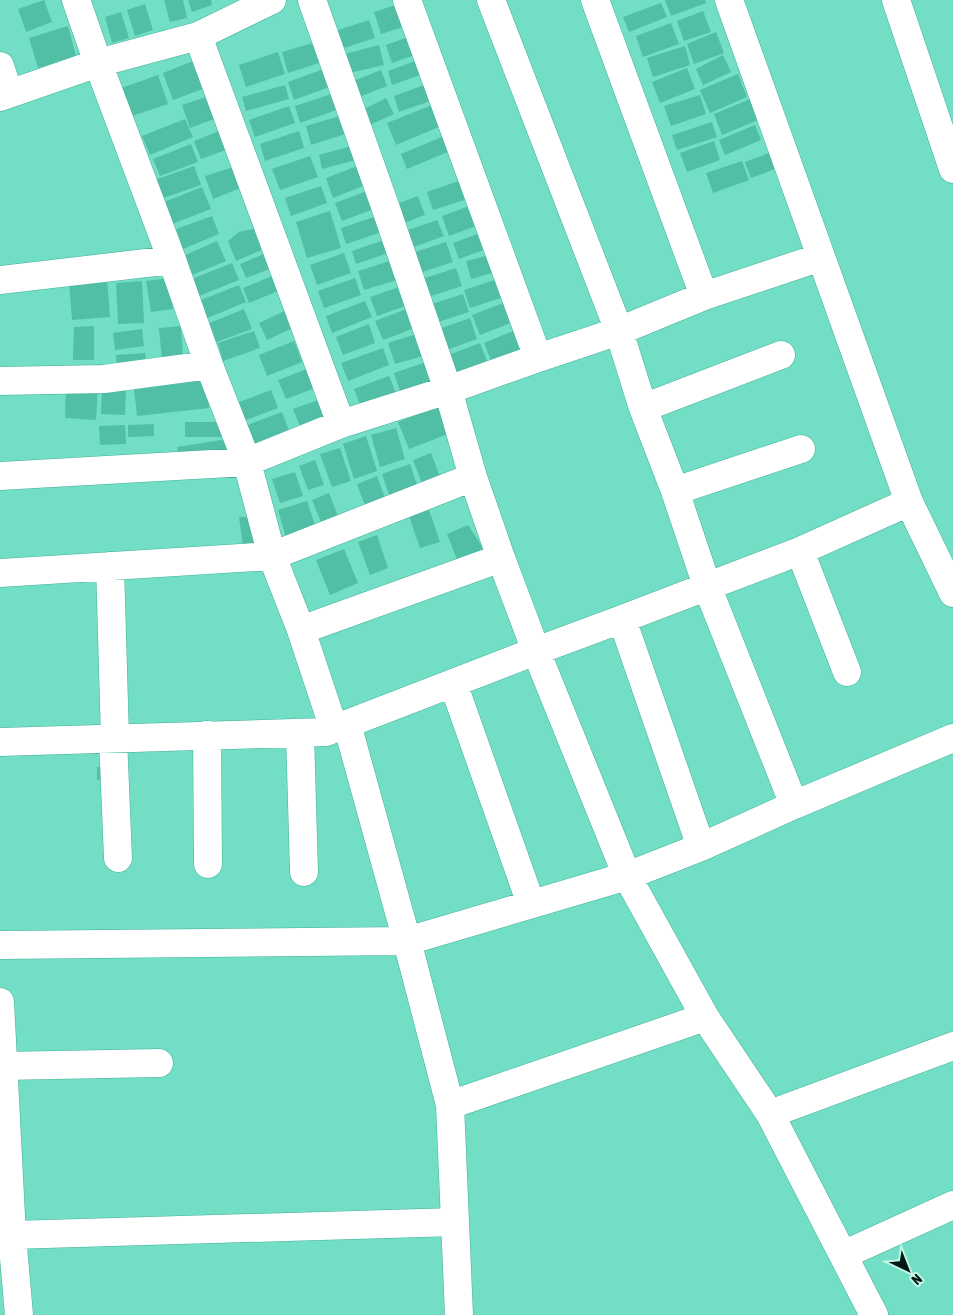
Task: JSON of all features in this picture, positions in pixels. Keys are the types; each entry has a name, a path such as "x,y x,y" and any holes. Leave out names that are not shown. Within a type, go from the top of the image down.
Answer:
{"street":[{"path":"76,0 209,365 247,462 272,556 340,726 407,941 450,1104 459,1315"},
{"path":"0,66 5,96 98,63 198,36 272,0"},
{"path":"312,0 448,390 473,477 501,558 536,651 627,876 705,1017 770,1114 874,1315"},
{"path":"407,0 538,358"},
{"path":"491,0 619,331 643,408 707,586 794,805"},
{"path":"595,0 704,296"},
{"path":"728,0 910,502 953,593"},
{"path":"896,0 953,169"},
{"path":"198,36 340,424"},
{"path":"0,476 247,462 340,424 448,390 619,331 704,296 820,257"},
{"path":"0,280 172,260"},
{"path":"643,408 781,355"},
{"path":"0,381 104,378 209,365"},
{"path":"674,491 801,449"},
{"path":"0,573 272,556 473,477"},
{"path":"0,742 326,732 800,551 910,502"},
{"path":"800,551 847,672"},
{"path":"302,630 501,558"},
{"path":"110,566 118,858"},
{"path":"622,619 701,847"},
{"path":"453,683 531,904"},
{"path":"300,733 304,872"},
{"path":"207,736 208,864"},
{"path":"0,945 407,941 627,876 701,847 794,805 953,738"},
{"path":"0,1002 3,1066 4,1179 12,1235 19,1315"},
{"path":"450,1104 705,1017"},
{"path":"770,1114 953,1046"},
{"path":"3,1066 159,1064"},
{"path":"843,1255 953,1205"},
{"path":"12,1235 455,1222"}],"building":[{"path":"44,0 52,22 26,32 18,9"},
{"path":"164,0 183,0 187,18 170,22"},
{"path":"188,0 211,0 212,5 192,12"},
{"path":"665,0 705,0 706,3 671,16"},
{"path":"402,3 409,25 381,34 374,12"},
{"path":"661,3 667,17 629,32 623,17"},
{"path":"145,4 153,30 135,36 127,10"},
{"path":"703,11 711,32 684,41 677,21"},
{"path":"121,12 129,38 112,43 105,17"},
{"path":"369,20 375,38 335,51 329,33"},
{"path":"671,23 679,44 643,57 636,36"},
{"path":"68,26 76,56 38,68 29,38"},
{"path":"716,32 724,53 694,64 687,44"},
{"path":"411,36 417,54 392,63 386,45"},
{"path":"319,41 325,61 288,73 282,52"},
{"path":"379,45 384,65 345,74 341,55"},
{"path":"685,46 690,65 653,77 647,58"},
{"path":"278,52 285,74 246,87 239,65"},
{"path":"723,55 731,72 703,85 696,69"},
{"path":"198,59 208,87 173,100 163,73"},
{"path":"418,60 423,74 392,85 388,71"},
{"path":"329,67 335,85 294,100 288,82"},
{"path":"687,68 695,89 660,103 652,82"},
{"path":"381,70 387,86 354,99 348,83"},
{"path":"738,74 747,97 710,113 700,90"},
{"path":"158,75 168,104 126,118 116,90"},
{"path":"430,83 436,99 399,112 394,96"},
{"path":"285,85 289,99 246,111 242,97"},
{"path":"337,92 342,108 300,123 295,106"},
{"path":"215,94 222,116 190,128 182,105"},
{"path":"700,95 706,114 671,126 664,106"},
{"path":"386,98 394,114 363,128 356,113"},
{"path":"750,99 758,120 722,135 714,114"},
{"path":"437,103 446,124 396,145 387,123"},
{"path":"289,106 295,123 255,137 249,120"},
{"path":"346,114 352,132 311,145 306,126"},
{"path":"185,119 193,137 150,155 142,136"},
{"path":"712,122 717,137 677,150 672,135"},
{"path":"755,125 761,140 725,155 719,140"},
{"path":"224,129 231,148 201,159 194,141"},
{"path":"299,131 304,148 265,161 260,144"},
{"path":"444,136 450,151 407,169 401,154"},
{"path":"714,141 720,160 687,172 680,153"},
{"path":"191,144 198,162 160,176 153,159"},
{"path":"359,144 363,158 322,169 319,155"},
{"path":"769,153 775,169 751,178 745,162"},
{"path":"310,156 318,177 280,190 272,169"},
{"path":"742,161 749,180 713,193 706,173"},
{"path":"360,165 368,184 333,198 326,178"},
{"path":"194,166 201,185 161,199 155,180"},
{"path":"234,167 243,187 213,199 205,176"},
{"path":"467,178 474,197 433,210 427,192"},
{"path":"321,186 327,203 291,216 285,198"},
{"path":"202,187 211,209 172,224 164,202"},
{"path":"372,189 379,207 342,221 335,203"},
{"path":"418,196 425,215 399,225 392,206"},
{"path":"480,202 487,222 449,236 442,216"},
{"path":"330,211 341,248 307,258 296,222"},
{"path":"383,214 388,230 346,244 341,228"},
{"path":"212,216 219,234 183,249 176,229"},
{"path":"437,220 444,236 414,247 408,230"},
{"path":"258,228 266,248 236,261 228,241 239,232"},
{"path":"488,230 494,246 459,259 453,243"},
{"path":"390,238 394,251 356,264 352,251"},
{"path":"217,241 226,261 192,275 183,256"},
{"path":"446,242 453,262 419,273 412,253"},
{"path":"271,251 277,266 246,278 240,264"},
{"path":"344,253 351,273 317,285 310,265"},
{"path":"498,253 503,270 471,279 466,261"},
{"path":"396,259 403,278 364,290 358,271"},
{"path":"232,263 239,280 199,296 192,279"},
{"path":"456,268 462,286 422,299 416,281"},
{"path":"277,274 283,289 249,303 243,288"},
{"path":"504,277 510,295 470,308 464,290"},
{"path":"169,278 173,309 151,312 146,281"},
{"path":"355,278 361,295 324,308 318,291"},
{"path":"107,279 110,317 72,320 69,282"},
{"path":"142,281 144,323 118,324 116,283"},
{"path":"239,285 246,302 205,319 198,301"},
{"path":"405,285 411,304 377,316 370,297"},
{"path":"463,294 469,312 432,324 426,306"},
{"path":"511,300 518,320 480,335 472,315"},
{"path":"365,301 372,317 332,333 326,316"},
{"path":"412,307 420,326 383,340 375,321"},
{"path":"244,309 252,329 214,343 207,324"},
{"path":"289,309 297,326 267,340 259,323"},
{"path":"470,318 477,339 441,352 433,331"},
{"path":"369,324 375,343 343,355 336,337"},
{"path":"94,326 94,360 73,360 74,327"},
{"path":"181,326 183,358 162,360 159,328"},
{"path":"523,327 531,347 492,363 484,343"},
{"path":"142,329 144,346 115,350 113,333"},
{"path":"254,331 260,348 223,361 218,343"},
{"path":"423,332 430,354 395,364 388,343"},
{"path":"294,341 302,362 267,376 259,355"},
{"path":"480,343 489,366 452,380 443,357"},
{"path":"383,348 389,365 348,381 341,363"},
{"path":"145,353 147,369 117,371 116,355"},
{"path":"432,360 439,381 401,394 394,373"},
{"path":"307,369 315,388 286,399 278,380"},
{"path":"204,372 209,408 137,416 133,380"},
{"path":"389,376 397,396 362,410 354,389"},
{"path":"66,383 98,384 96,420 65,418"},
{"path":"102,388 126,390 125,415 101,414"},
{"path":"271,390 278,408 241,422 234,404"},
{"path":"321,399 329,420 302,431 293,409"},
{"path":"438,407 448,434 409,449 398,422"},
{"path":"282,412 290,433 253,447 245,426"},
{"path":"185,422 228,422 228,437 185,437"},
{"path":"154,424 154,436 128,437 128,425"},
{"path":"125,425 126,444 100,445 99,426"},
{"path":"396,428 405,459 380,467 371,435"},
{"path":"366,436 377,471 354,479 343,444"},
{"path":"228,439 230,453 180,461 177,447"},
{"path":"340,448 351,481 332,487 320,454"},
{"path":"431,453 442,482 424,489 413,460"},
{"path":"315,460 324,485 308,490 299,466"},
{"path":"410,464 420,494 392,503 382,474"},
{"path":"295,472 303,496 280,503 272,479"},
{"path":"377,476 388,506 368,514 357,484"},
{"path":"329,493 341,524 324,530 312,500"},
{"path":"307,501 317,531 287,541 278,510"},
{"path":"429,510 440,542 420,548 409,516"},
{"path":"239,517 252,517 257,547 243,546"},
{"path":"468,525 485,551 458,562 447,534"},
{"path":"377,535 388,568 370,575 358,542"},
{"path":"344,549 358,583 330,595 316,560"},
{"path":"97,767 114,768 114,780 97,780"}]}
